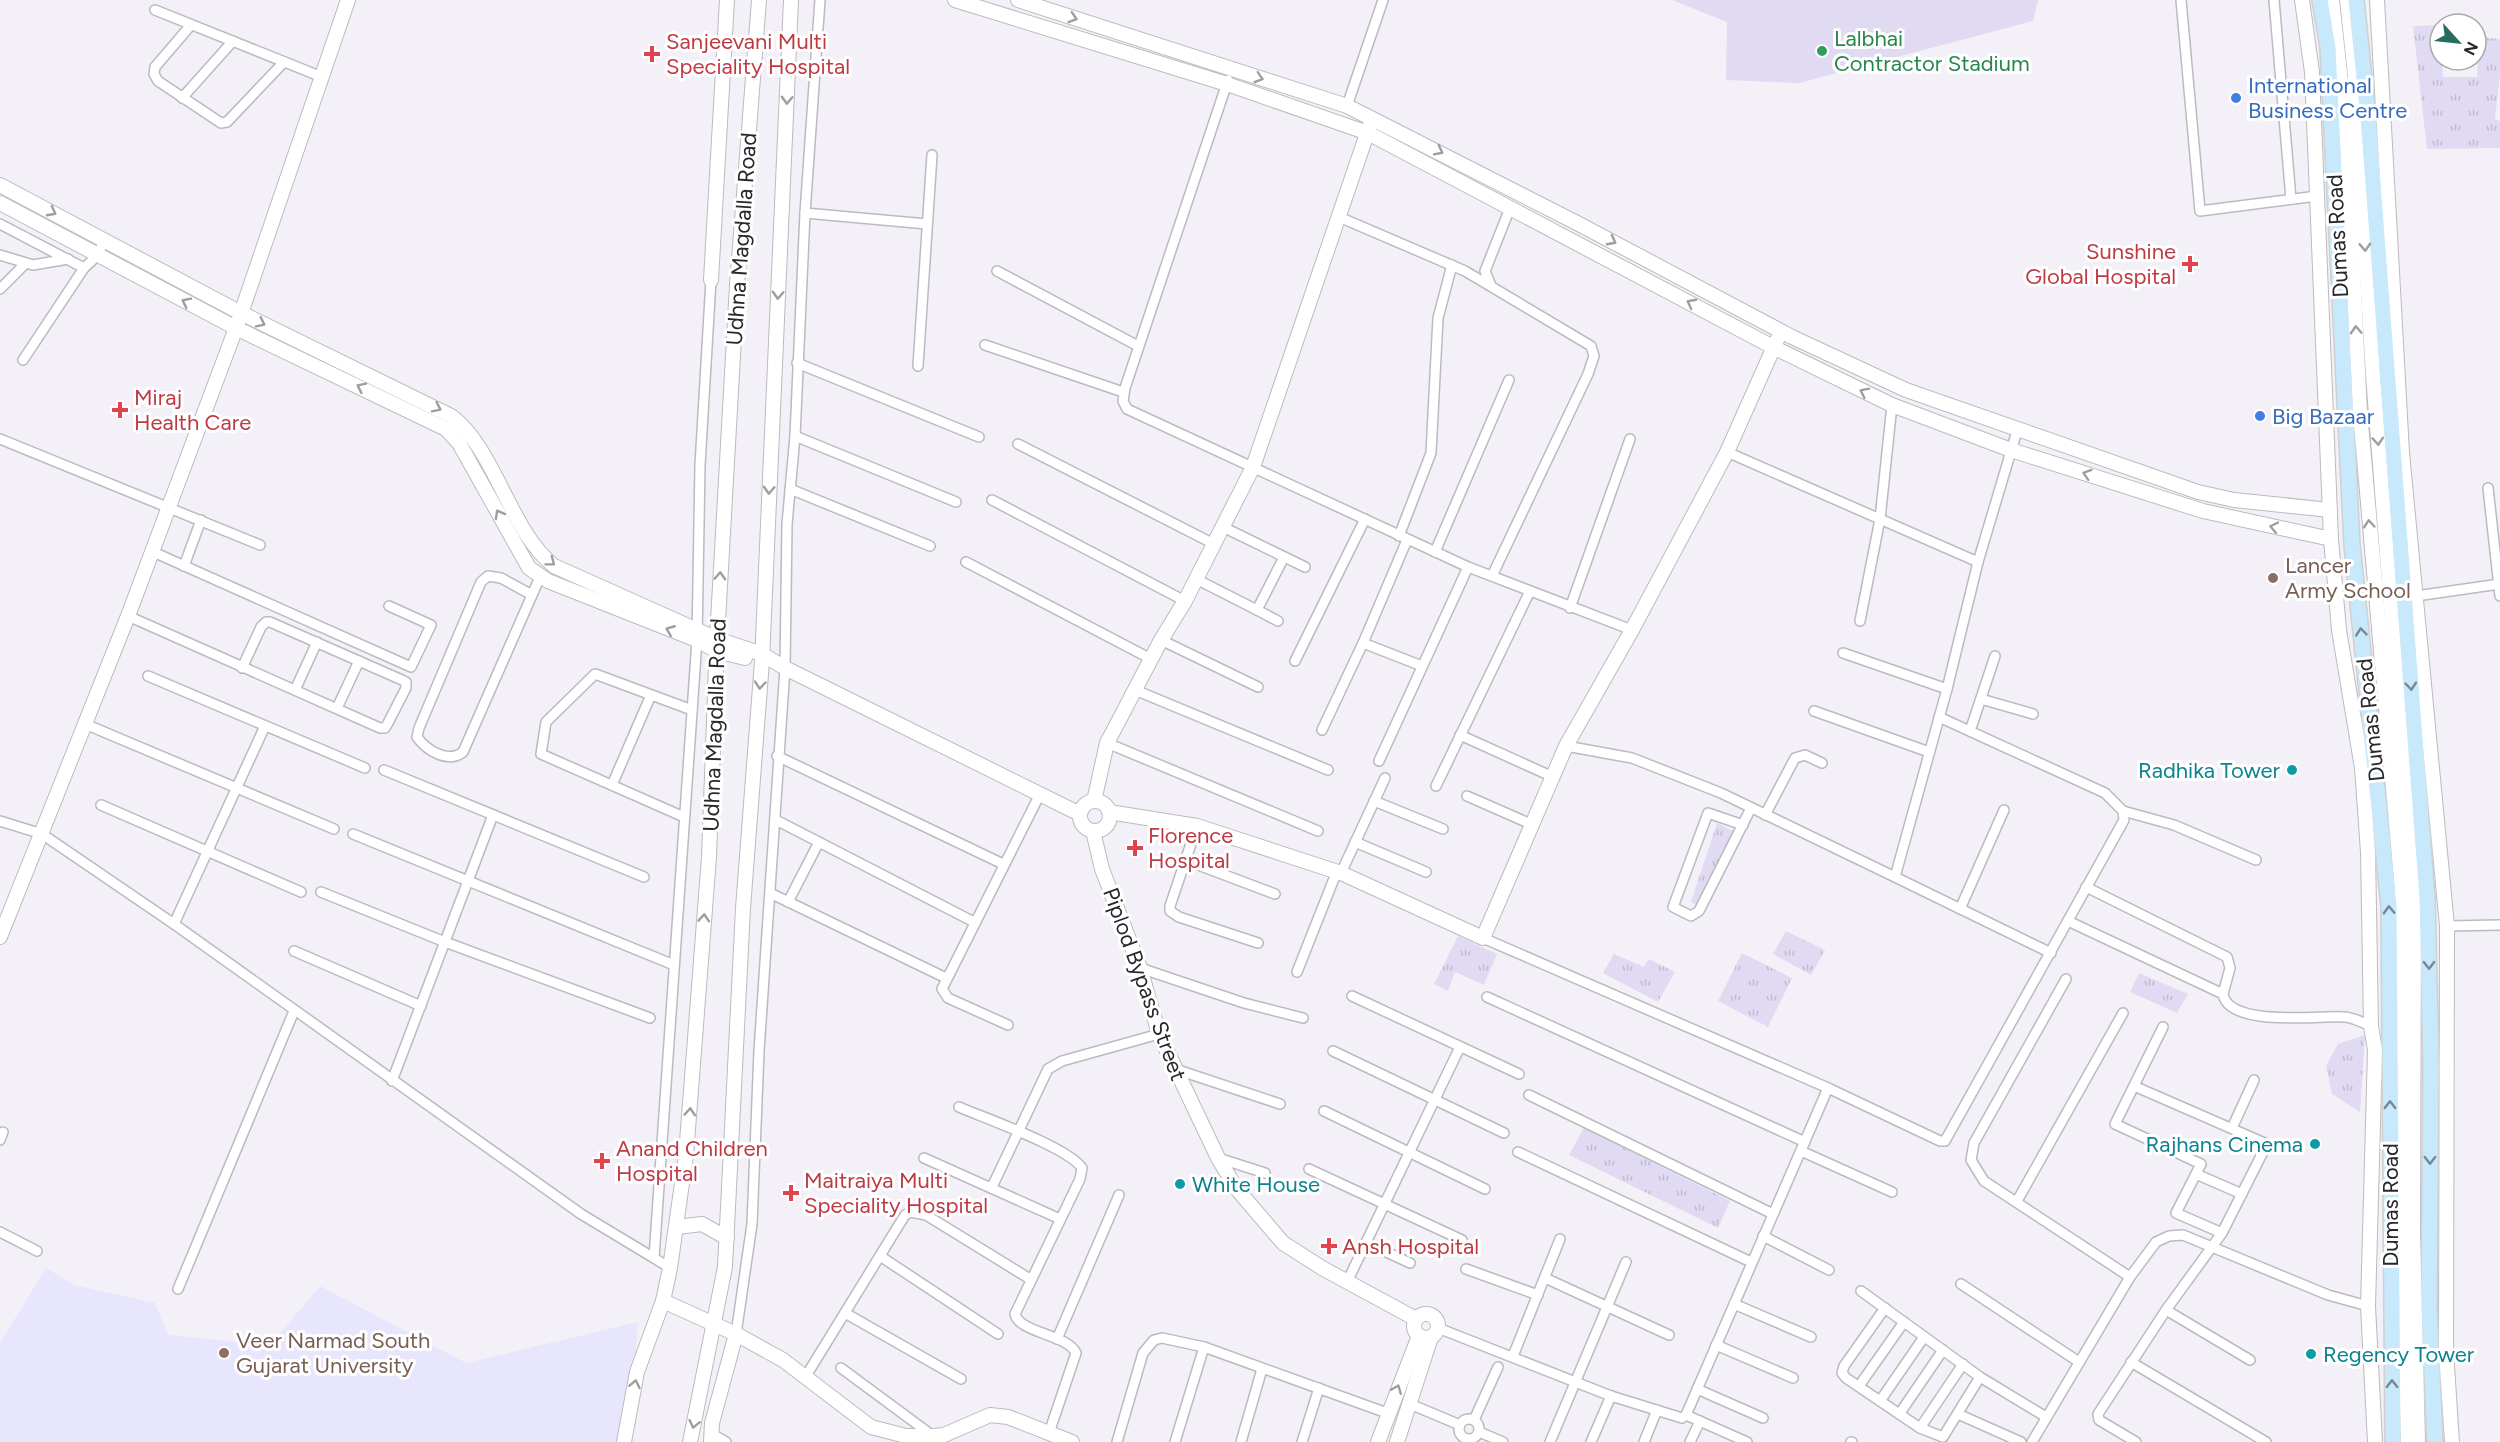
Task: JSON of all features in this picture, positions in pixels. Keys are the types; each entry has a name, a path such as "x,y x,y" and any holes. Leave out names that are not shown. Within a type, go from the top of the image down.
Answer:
{"main road":[{"name":"Dumas Road","path":"2320,0 2328,48 2352,545 2389,906 2393,1442"},
{"name":"Dumas Road","path":"2356,0 2368,117 2427,898 2431,1064 2429,1306 2436,1442"}],"street":[{"path":"0,938 128,616 236,328 348,0"},
{"path":"654,1257 697,634 700,465 727,0"},
{"name":"Udhna Magdalla Road","path":"624,1442 637,1372 663,1301 686,1155 709,857 717,645 737,285 759,0"},
{"name":"Udhna Magdalla Road","path":"690,1442 725,1267 742,908 762,658 791,0"},
{"path":"726,1442 711,1438 736,1334 752,1224 759,1052 776,820 777,756 785,668 790,489 795,436 805,213 820,0"},
{"path":"955,0 1227,84 1368,133 1773,347 1892,405 2012,450 2204,511 2331,539"},
{"path":"1018,0 1347,106 1782,331 1906,390 2198,492 2234,500 2330,510"},
{"path":"1347,106 1383,0"},
{"path":"2181,0 2200,211 2317,196"},
{"path":"2274,0 2292,199"},
{"path":"2302,0 2312,72 2331,539 2338,630 2362,768 2368,852 2371,1026 2375,1050 2368,1305 2375,1442"},
{"path":"2332,0 2346,127 2362,435 2402,890 2403,1252 2408,1442"},
{"path":"2347,0 2355,75 2373,375 2414,902 2413,1233 2418,1442"},
{"path":"2377,0 2402,453 2447,926 2446,1350 2452,1442"},
{"path":"155,10 322,77"},
{"path":"191,25 154,70 158,81 218,122 227,122 284,62"},
{"path":"182,98 233,41"},
{"path":"1230,69 1227,84 1124,392 1123,401 1127,409 1468,567 1569,608 1632,630"},
{"path":"1094,801 1107,743 1161,640 1185,601 1253,467 1373,118"},
{"path":"918,366 932,155"},
{"path":"0,185 241,313 451,416 472,438 530,539 549,562 569,574 717,645 762,658 785,668 1080,813"},
{"path":"0,203 236,328 446,429 459,443 530,568 540,577 697,634"},
{"path":"1491,285 1485,271 1510,208"},
{"path":"805,213 927,224"},
{"path":"1339,217 1452,265 1491,285 1586,340 1594,356 1588,374 1492,576"},
{"path":"0,224 84,268"},
{"path":"23,360 84,268 98,255 104,240"},
{"path":"0,255 25,264 45,265 68,259"},
{"path":"0,289 25,264"},
{"path":"1322,730 1363,643 1403,538 1431,453 1438,318 1452,265"},
{"path":"997,271 1138,346"},
{"path":"1482,938 1566,746 1632,630 1727,452 1782,331"},
{"path":"985,345 1124,392"},
{"path":"797,363 979,437"},
{"path":"1435,552 1509,380"},
{"path":"1860,621 1880,519 1892,405"},
{"path":"1895,878 1947,689 1978,562 2018,431"},
{"path":"795,436 956,502"},
{"path":"0,439 260,545"},
{"path":"1569,608 1630,439"},
{"path":"1018,444 1214,544"},
{"path":"1727,452 1978,562"},
{"path":"2488,488 2500,596"},
{"path":"790,489 930,546"},
{"path":"992,500 1185,601"},
{"path":"1296,661 1365,519"},
{"path":"184,566 201,520"},
{"path":"1223,527 1305,567"},
{"path":"151,551 411,667 431,625 389,606"},
{"path":"1257,610 1284,557"},
{"path":"966,562 1151,659"},
{"path":"1379,761 1468,567"},
{"path":"532,595 501,578 488,576 481,582 419,728 417,736 423,745 449,758 456,758 463,752 540,577"},
{"path":"1196,579 1278,621"},
{"path":"2416,596 2499,584"},
{"path":"1436,786 1530,591"},
{"path":"128,616 242,668 384,728 406,688 406,682 402,680 266,622 242,668"},
{"path":"1161,640 1258,687"},
{"path":"295,690 316,642"},
{"path":"1363,643 1422,666"},
{"path":"1843,653 1947,689"},
{"path":"1970,731 1995,656"},
{"path":"337,708 359,661"},
{"path":"684,817 541,754 546,722 596,674 692,710"},
{"path":"148,676 364,768"},
{"path":"1135,690 1328,770"},
{"path":"612,785 651,695"},
{"path":"1981,699 2033,714"},
{"path":"1814,711 1929,752"},
{"path":"1939,717 2105,793 2123,811 2174,825 2256,860"},
{"path":"85,724 334,829"},
{"path":"174,924 265,726"},
{"path":"1460,735 1553,777"},
{"path":"1107,743 1318,831"},
{"path":"1566,746 1632,758 1751,808 2051,953"},
{"path":"1765,815 1795,758 1805,755 1822,763"},
{"path":"777,756 1003,864"},
{"path":"384,770 645,877"},
{"path":"1297,972 1339,872 1385,778"},
{"path":"1008,1025 948,998 942,989 1040,794"},
{"path":"1467,796 1533,825"},
{"path":"1110,812 1106,826 1093,831 1081,824 1080,813 1085,805 1094,801 1104,804 1110,812 1197,826 1339,872 1482,938 1828,1088 1940,1141 1945,1141 2124,820 2123,811"},
{"path":"1374,801 1443,829"},
{"path":"101,805 301,892"},
{"path":"1743,825 1708,813 1673,907 1691,916 1696,915 1743,825 1751,808"},
{"path":"1960,909 2004,810"},
{"path":"392,1081 494,815"},
{"path":"776,820 974,922"},
{"path":"0,821 42,834 174,924 581,1214 670,1268"},
{"path":"1197,826 1170,911 1179,917 1258,943"},
{"name":"Piplod Bypass Street","path":"1093,831 1102,869 1140,968 1159,1034 1218,1158 1256,1214 1283,1243 1347,1282 1416,1319 1428,1314 1434,1316 1429,1334"},
{"path":"353,834 674,965"},
{"path":"788,902 819,842"},
{"path":"1355,842 1426,872"},
{"path":"1185,860 1275,894"},
{"path":"2086,887 2226,957 2230,968 2223,994"},
{"path":"321,892 445,942 650,1018"},
{"path":"770,893 946,978"},
{"path":"2068,921 2223,994 2232,1007 2257,1016 2275,1019 2346,1017 2371,1026"},
{"path":"2447,926 2500,925"},
{"path":"294,951 420,1006"},
{"path":"1140,968 1244,1003 1303,1018"},
{"path":"2066,979 1970,1152 1976,1171 1984,1181 2130,1277"},
{"path":"1352,996 1519,1074"},
{"path":"1487,997 1805,1142"},
{"path":"178,1288 294,1011"},
{"path":"2017,1202 2122,1013"},
{"path":"2163,1028 2115,1124 2201,1164 2176,1213 2222,1233"},
{"path":"992,1187 1043,1076 1053,1065 1159,1034"},
{"path":"1347,1282 1460,1047"},
{"path":"1333,1051 1504,1133"},
{"path":"1175,1069 1280,1104"},
{"path":"2232,1128 2254,1080"},
{"path":"2134,1086 2267,1144 2222,1233 2166,1310 2097,1417 2136,1442"},
{"path":"1416,1319 1414,1325 1429,1334 1513,1356 1611,1396 1682,1418 1686,1415 1828,1088"},
{"path":"1529,1095 1773,1214"},
{"path":"958,1107 1018,1131 1073,1159 1082,1168 1080,1179 1017,1304 1016,1318 1074,1348 1076,1359 1049,1433"},
{"path":"1323,1111 1485,1189"},
{"path":"1801,1151 1892,1192"},
{"path":"1518,1152 1751,1262"},
{"path":"924,1158 1060,1219"},
{"path":"1218,1158 1265,1173"},
{"path":"1309,1169 1462,1240"},
{"path":"2196,1173 2242,1194"},
{"path":"1057,1339 1119,1195"},
{"path":"806,1377 905,1215 911,1212 919,1212 1030,1279"},
{"path":"676,1227 702,1224 727,1238"},
{"path":"0,1232 37,1251"},
{"path":"2032,1442 2130,1277 2156,1242 2169,1236 2183,1235 2212,1249 2328,1295 2368,1305"},
{"path":"1763,1236 1829,1270"},
{"path":"1513,1356 1560,1239"},
{"path":"1367,1243 1410,1263"},
{"path":"880,1256 998,1334"},
{"path":"1550,1442 1626,1262"},
{"path":"1466,1269 1538,1295"},
{"path":"1545,1278 1669,1335"},
{"path":"1961,1284 2079,1362"},
{"path":"1861,1292 1980,1377 2046,1418"},
{"path":"663,1301 736,1334 783,1360 871,1427 906,1436 944,1435 990,1415 1008,1418 1072,1442"},
{"path":"1734,1304 1811,1337"},
{"path":"1885,1308 1844,1366 1842,1373 1859,1386 1920,1428 1943,1437 1980,1377"},
{"path":"2166,1310 2250,1360"},
{"path":"845,1313 961,1379"},
{"path":"1859,1386 1904,1322"},
{"path":"1397,1442 1429,1334"},
{"path":"1378,1442 1387,1413 1429,1334"},
{"path":"1881,1401 1924,1337"},
{"path":"1117,1442 1139,1361 1148,1345 1154,1340 1170,1338 1203,1347 1387,1413"},
{"path":"1716,1345 1793,1378"},
{"path":"1175,1442 1203,1347"},
{"path":"1900,1413 1943,1350"},
{"path":"2131,1362 2266,1442"},
{"path":"1920,1428 1962,1364"},
{"path":"1474,1420 1498,1367"},
{"path":"841,1368 933,1436"},
{"path":"1241,1442 1262,1369"},
{"path":"1302,1442 1319,1388"},
{"path":"1697,1389 1762,1418"},
{"path":"1591,1442 1611,1396"},
{"path":"1410,1404 1460,1425"},
{"path":"1644,1442 1657,1410"},
{"path":"1958,1414 2021,1442"},
{"path":"1686,1415 1747,1442"},
{"path":"1465,1420 1474,1420 1479,1432 1467,1441 1460,1434 1460,1425 1465,1420"},
{"path":"1690,1442 1700,1421"},
{"path":"1479,1432 1503,1442"}],"shaded area":[{"name":"Veer Narmad South Gujarat University","path":"46,1268 74,1285 155,1303 168,1335 239,1342 271,1344 320,1286 466,1363 638,1322 628,1442 0,1442 0,1343"}],"green space":[{"name":"Lalbhai Contractor Stadium","path":"1672,0 2038,0 2033,21 1799,83 1726,80 1727,22"},
{"path":"2428,25 2428,72 2443,72 2443,77 2477,77 2477,72 2488,72 2488,38 2500,39 2500,73 2495,119 2500,121 2500,148 2427,149 2413,26"},
{"path":"1717,823 1735,832 1704,909 1691,902"},
{"path":"1786,931 1825,950 1811,975 1773,954"},
{"path":"1458,936 1497,954 1484,985 1455,972 1448,991 1434,984"},
{"path":"1742,953 1792,978 1768,1027 1718,1001"},
{"path":"1614,954 1644,967 1649,959 1675,972 1658,1002 1603,973"},
{"path":"2139,973 2188,994 2177,1013 2130,992"},
{"path":"2365,1035 2360,1112 2332,1094 2326,1066 2338,1044"},
{"path":"1584,1128 1730,1201 1718,1228 1569,1155"}],"place":[{"name":"Lalbhai Contractor Stadium","path":"1822,51"},
{"name":"Sanjeevani Multi Speciality Hospital","path":"652,54"},
{"name":"International Business Centre","path":"2236,98"},
{"name":"Sunshine Global Hospital","path":"2190,264"},
{"name":"Miraj Health Care","path":"120,410"},
{"name":"Big Bazaar","path":"2260,416"},
{"name":"Lancer Army School","path":"2273,578"},
{"name":"Radhika Tower","path":"2292,770"},
{"name":"Florence Hospital","path":"1135,848"},
{"name":"Rajhans Cinema","path":"2315,1144"},
{"name":"Anand Children Hospital","path":"602,1161"},
{"name":"White House","path":"1180,1184"},
{"name":"Maitraiya Multi Speciality Hospital","path":"791,1193"},
{"name":"Ansh Hospital","path":"1329,1246"},
{"name":"Veer Narmad South Gujarat University","path":"224,1353"},
{"name":"Regency Tower","path":"2311,1354"}]}
